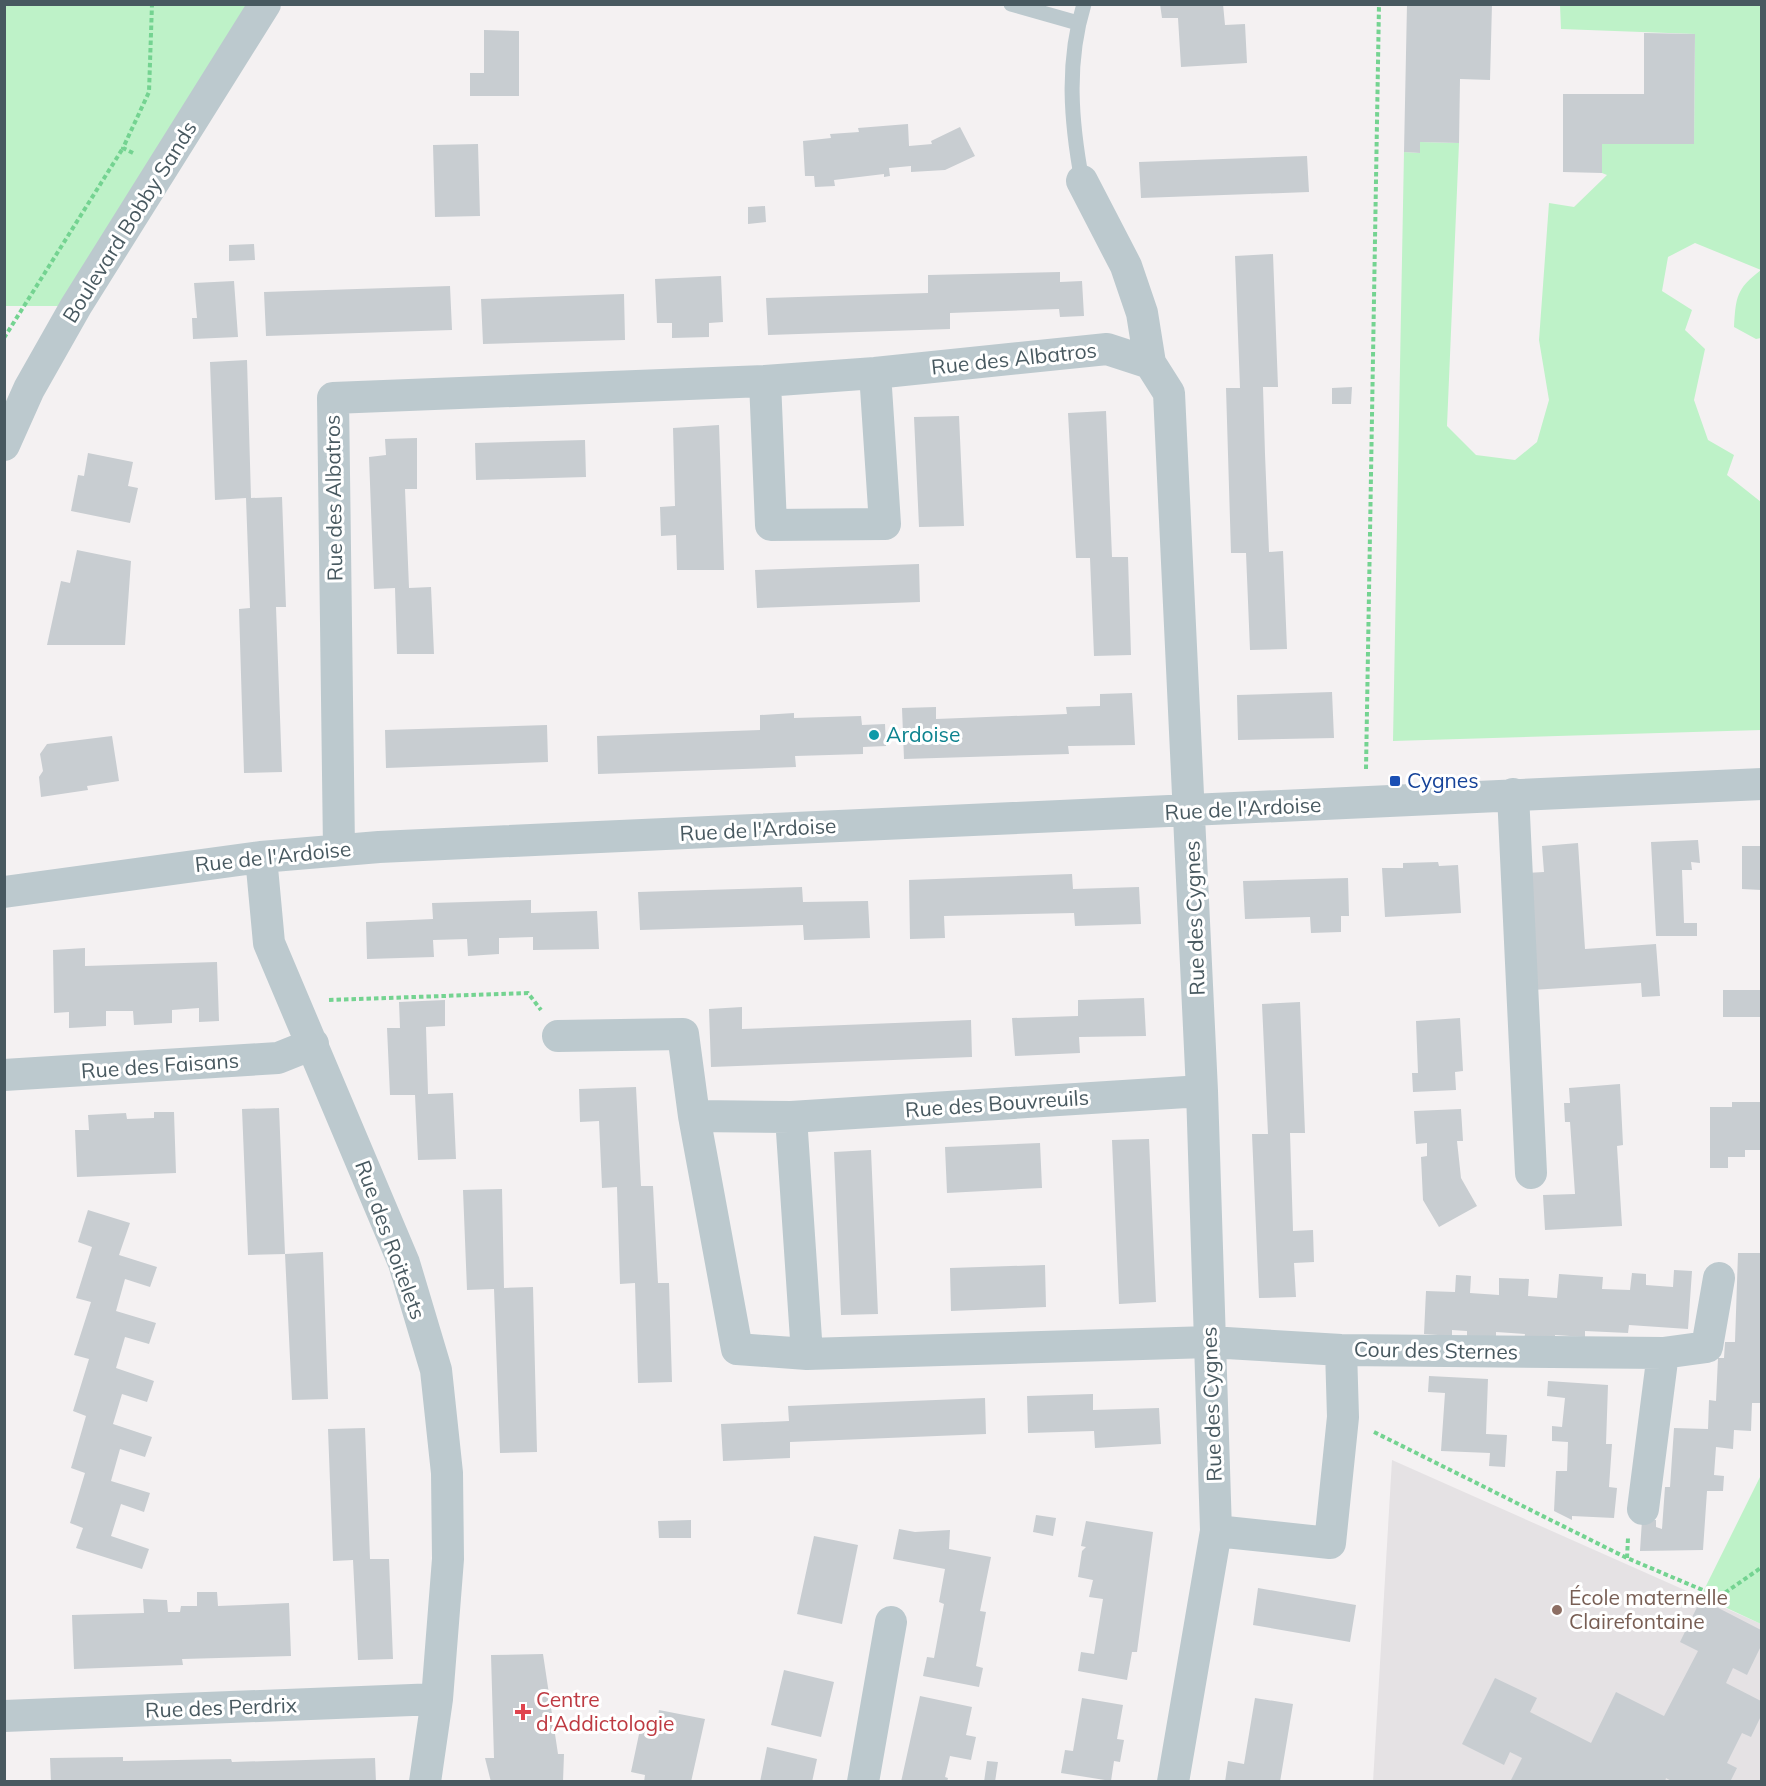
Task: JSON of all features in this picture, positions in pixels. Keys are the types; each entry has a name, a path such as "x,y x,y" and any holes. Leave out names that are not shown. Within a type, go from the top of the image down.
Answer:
{"street":[{"name":"Boulevard Bobby Sands","path":"4,444 29,389 70,316 265,4"},
{"name":"Rue des Cygnes","path":"1082,181 1126,266 1142,313 1150,363 1169,393 1191,812 1216,1531 1173,1782"},
{"name":"Rue des Albatros","path":"339,849 333,398 765,381 875,373 1107,349 1150,363"},
{"path":"765,381 771,525 885,524 875,373"},
{"name":"Rue de l'Ardoise","path":"4,892 261,857 339,849 1191,812 1513,794 1761,784"},
{"path":"1513,794 1531,1173"},
{"name":"Rue des Roitelets","path":"261,857 268,943 313,1044 404,1263 435,1370 447,1473 448,1559 437,1699 425,1782"},
{"path":"558,1036 683,1034 694,1116 737,1349 807,1354 1210,1342"},
{"name":"Rue des Faisans","path":"4,1075 278,1058 313,1044"},
{"name":"Rue des Bouvreuils","path":"694,1116 791,1117 1202,1091"},
{"path":"791,1117 807,1354"},
{"name":"Cour des Sternes","path":"1210,1342 1341,1350 1663,1353 1707,1347 1719,1278"},
{"path":"1216,1531 1330,1543 1343,1417 1341,1350"},
{"path":"1643,1509 1663,1353"},
{"path":"863,1782 891,1622"},
{"name":"Rue des Perdrix","path":"4,1716 437,1699"}],"lane":[{"path":"1011,4 1078,23"},
{"path":"1082,181 1072,129 1074,39 1084,4"}],"path":[{"path":"4,338 123,148 149,92 152,4"},
{"path":"1366,802 1379,4"},
{"path":"123,148 164,167"},
{"path":"294,1002 528,993 558,1036"},
{"path":"1343,1417 1627,1558 1719,1597 1761,1567"}],"shaded area":[{"name":"École maternelle Clairefontaine","path":"1392,1460 1761,1624 1761,1781 1373,1782"}],"green space":[{"path":"5,5 265,5 76,306 5,306"},
{"path":"1560,5 1761,5 1761,270 1695,243 1668,257 1662,291 1692,310 1685,330 1705,349 1694,400 1708,440 1734,455 1727,475 1761,502 1761,730 1393,741 1404,152 1420,153 1420,142 1459,143 1447,426 1476,455 1515,460 1537,442 1549,400 1539,340 1549,203 1574,207 1607,175 1602,173 1602,144 1694,144 1695,34 1561,29"},
{"path":"1761,270 1761,338 1756,339 1734,327 1739,294 1742,288"},
{"path":"1761,1475 1762,1624 1701,1596"}],"building":[{"path":"1160,4 1223,4 1225,25 1245,24 1247,63 1181,67 1178,18 1162,18"},
{"path":"1407,4 1492,4 1490,80 1460,79 1459,143 1420,142 1420,153 1404,152"},
{"path":"484,30 519,31 519,96 470,96 470,73 484,73"},
{"path":"1644,33 1695,34 1694,144 1602,144 1602,173 1563,172 1563,94 1644,94"},
{"path":"908,124 909,146 932,144 931,141 960,127 975,156 945,170 911,172 911,166 889,168 890,176 884,177 884,174 834,180 835,186 815,187 814,176 805,176 803,141 831,138 830,134 859,132 858,128"},
{"path":"478,144 480,216 435,217 433,145"},
{"path":"1307,156 1309,192 1141,198 1139,162"},
{"path":"765,206 766,222 748,224 748,207"},
{"path":"254,244 255,260 229,261 229,245"},
{"path":"1273,254 1278,387 1263,387 1265,454 1269,552 1283,551 1287,649 1250,650 1246,553 1231,553 1226,388 1240,388 1235,256"},
{"path":"1060,272 1060,282 1082,281 1084,316 1060,317 1059,309 950,313 950,329 768,335 766,298 928,293 928,275"},
{"path":"721,276 723,322 709,323 709,337 672,338 672,323 657,323 655,279"},
{"path":"234,281 238,337 193,339 192,318 197,318 194,283"},
{"path":"450,286 452,330 266,336 264,292"},
{"path":"624,294 625,340 483,344 481,299"},
{"path":"247,360 251,498 282,497 286,607 276,607 282,772 244,773 239,609 250,608 246,498 215,500 210,362"},
{"path":"1352,387 1351,404 1332,404 1332,388"},
{"path":"1106,411 1112,557 1128,557 1131,655 1094,656 1090,558 1076,558 1068,413"},
{"path":"959,416 964,526 919,527 914,417"},
{"path":"719,425 724,570 677,570 676,535 661,536 660,507 675,506 673,428"},
{"path":"417,438 417,489 405,489 409,588 431,587 434,654 397,654 395,588 374,589 369,457 386,455 385,439"},
{"path":"585,440 586,477 476,480 475,443"},
{"path":"88,453 133,462 128,486 138,488 130,523 71,511 78,475 84,476"},
{"path":"77,550 131,561 125,645 47,645 61,581 70,583"},
{"path":"919,564 920,602 757,608 755,570"},
{"path":"1332,692 1334,738 1238,740 1237,695"},
{"path":"1132,693 1135,745 1068,746 1069,754 904,759 902,708 936,707 936,719 1067,714 1066,707 1100,706 1100,694"},
{"path":"794,713 794,718 861,716 862,725 885,724 886,746 863,747 863,754 795,756 796,767 598,774 597,736 760,730 760,715"},
{"path":"547,725 548,762 386,768 385,730"},
{"path":"112,736 119,781 87,786 88,790 41,797 39,777 43,771 40,754 47,744"},
{"path":"1698,840 1700,863 1691,862 1692,870 1682,870 1684,923 1697,923 1697,936 1656,936 1651,842"},
{"path":"1578,843 1585,949 1656,944 1660,996 1642,997 1641,983 1532,990 1526,873 1544,872 1542,846"},
{"path":"1742,846 1761,846 1761,890 1742,889"},
{"path":"1438,862 1439,866 1458,865 1461,913 1385,917 1382,868 1403,868 1403,863"},
{"path":"1072,874 1073,889 1139,887 1141,924 1075,926 1074,913 944,916 945,938 910,939 909,880"},
{"path":"1348,878 1349,916 1341,916 1341,932 1311,933 1310,917 1245,919 1243,881"},
{"path":"802,887 803,902 868,901 870,938 804,940 803,925 640,930 638,892"},
{"path":"531,900 531,913 597,911 599,949 533,950 533,937 499,938 499,954 468,956 467,939 433,940 434,957 367,959 366,922 433,919 432,903"},
{"path":"85,948 85,966 217,962 219,1021 199,1022 199,1008 172,1010 172,1023 134,1025 133,1011 106,1011 106,1026 69,1028 69,1012 54,1013 53,950"},
{"path":"1723,990 1761,990 1761,1017 1723,1017"},
{"path":"1144,998 1146,1036 1079,1037 1080,1053 1015,1056 1012,1018 1078,1016 1078,1000"},
{"path":"445,1000 445,1026 426,1027 428,1094 453,1093 456,1159 418,1160 415,1095 390,1095 387,1028 400,1028 399,1002"},
{"path":"1300,1002 1305,1133 1290,1133 1293,1231 1313,1230 1314,1262 1294,1263 1296,1297 1259,1298 1252,1134 1268,1134 1262,1004"},
{"path":"742,1007 742,1029 971,1020 972,1057 711,1067 709,1009"},
{"path":"1460,1018 1463,1071 1455,1072 1456,1090 1413,1092 1412,1073 1418,1073 1416,1021"},
{"path":"1620,1084 1623,1145 1617,1146 1622,1226 1545,1230 1543,1195 1575,1194 1570,1122 1565,1122 1564,1103 1570,1103 1569,1088"},
{"path":"636,1087 641,1186 653,1186 658,1283 669,1283 672,1382 638,1383 635,1283 620,1284 617,1187 602,1188 599,1121 580,1122 579,1089"},
{"path":"1732,1102 1761,1102 1761,1150 1745,1150 1745,1157 1728,1157 1728,1168 1710,1168 1710,1107 1732,1107"},
{"path":"279,1108 285,1254 248,1255 242,1109"},
{"path":"1461,1109 1463,1141 1457,1141 1461,1178 1477,1206 1439,1227 1423,1200 1421,1157 1427,1156 1427,1143 1416,1144 1414,1111"},
{"path":"154,1112 174,1112 176,1173 77,1177 75,1130 89,1130 88,1115 126,1113 127,1119 154,1118"},
{"path":"1149,1139 1156,1302 1119,1304 1112,1140"},
{"path":"1040,1143 1042,1188 947,1193 945,1147"},
{"path":"871,1150 878,1314 841,1315 834,1152"},
{"path":"502,1189 504,1288 533,1287 537,1452 500,1453 494,1289 467,1290 463,1190"},
{"path":"88,1210 130,1223 119,1255 157,1267 150,1287 125,1279 116,1311 156,1323 149,1344 125,1337 116,1368 154,1381 147,1402 122,1394 113,1424 152,1437 145,1457 120,1449 111,1481 150,1493 144,1512 121,1504 111,1536 149,1549 142,1569 76,1548 83,1528 70,1523 85,1473 71,1468 86,1416 73,1411 89,1359 74,1355 91,1302 76,1298 92,1247 78,1242"},
{"path":"323,1252 328,1399 292,1400 285,1254"},
{"path":"1738,1253 1761,1253 1761,1403 1752,1403 1751,1431 1734,1430 1733,1449 1716,1447 1714,1475 1724,1476 1723,1491 1707,1491 1703,1550 1640,1551 1642,1520 1656,1520 1656,1527 1662,1529 1665,1487 1670,1487 1674,1428 1708,1429 1709,1400 1716,1401 1718,1358 1724,1358 1725,1342 1735,1342"},
{"path":"1045,1265 1046,1307 951,1311 950,1268"},
{"path":"1674,1270 1692,1271 1688,1329 1629,1325 1628,1333 1585,1331 1585,1337 1555,1335 1555,1342 1524,1340 1525,1334 1496,1332 1496,1339 1467,1338 1467,1331 1452,1330 1452,1336 1424,1334 1426,1291 1455,1292 1456,1275 1471,1276 1470,1293 1499,1295 1499,1278 1529,1279 1528,1296 1557,1298 1559,1274 1603,1277 1602,1289 1630,1290 1632,1273 1646,1274 1646,1285 1673,1287"},
{"path":"1429,1376 1488,1379 1486,1434 1507,1435 1505,1467 1489,1466 1490,1453 1441,1451 1445,1393 1428,1392"},
{"path":"1548,1381 1608,1385 1606,1444 1612,1444 1609,1487 1617,1488 1614,1518 1572,1516 1572,1520 1554,1511 1556,1471 1567,1471 1568,1442 1552,1441 1552,1426 1562,1427 1565,1398 1547,1396"},
{"path":"1093,1394 1093,1410 1159,1408 1161,1444 1095,1448 1094,1431 1028,1433 1027,1396"},
{"path":"985,1398 986,1434 790,1442 790,1458 723,1461 721,1424 789,1421 788,1406"},
{"path":"365,1428 370,1559 389,1559 393,1659 358,1660 353,1560 333,1561 328,1429"},
{"path":"1036,1515 1056,1518 1053,1536 1033,1532"},
{"path":"691,1520 691,1538 659,1538 658,1521"},
{"path":"1086,1521 1153,1532 1137,1652 1132,1652 1127,1680 1078,1671 1081,1652 1094,1654 1103,1599 1089,1597 1093,1580 1078,1577 1082,1551 1086,1547 1081,1546"},
{"path":"899,1529 915,1532 950,1530 949,1549 991,1557 980,1611 986,1612 976,1666 983,1668 979,1687 923,1676 927,1657 934,1658 944,1604 939,1602 945,1569 893,1559"},
{"path":"814,1536 858,1545 842,1624 797,1614"},
{"path":"1258,1588 1356,1605 1350,1642 1253,1625"},
{"path":"197,1592 217,1592 218,1606 289,1603 291,1656 182,1659 183,1665 74,1669 72,1615 144,1613 143,1599 167,1600 168,1612 180,1612 181,1606 197,1606"},
{"path":"1701,1599 1761,1630 1761,1646 1747,1675 1733,1668 1726,1683 1761,1701 1761,1716 1751,1737 1742,1733 1727,1763 1737,1768 1730,1782 1673,1782 1666,1778 1665,1782 1510,1782 1522,1758 1510,1752 1504,1765 1462,1744 1495,1678 1537,1698 1530,1712 1591,1743 1616,1692 1664,1716 1698,1651 1680,1642"},
{"name":"Centre d'Addictologie","path":"543,1654 558,1754 564,1754 563,1782 491,1782 485,1758 494,1758 491,1655"},
{"path":"784,1670 834,1682 821,1737 771,1725"},
{"path":"920,1696 972,1707 966,1735 976,1737 971,1760 950,1756 945,1777 948,1778 947,1782 901,1782"},
{"path":"1082,1698 1123,1705 1117,1739 1124,1740 1120,1762 1114,1761 1111,1781 1061,1773 1065,1750 1073,1751"},
{"path":"1255,1698 1293,1704 1280,1782 1225,1782 1228,1761 1244,1764"},
{"name":"Centre d'Addictologie","path":"659,1710 705,1719 691,1782 644,1782 645,1775 631,1772 642,1720 657,1723"},
{"path":"767,1747 817,1759 812,1782 760,1782"},
{"path":"123,1757 123,1761 231,1759 232,1762 375,1758 376,1782 51,1782 50,1758"},
{"path":"987,1761 998,1762 995,1782 984,1782"}],"place":[{"name":"Ardoise","path":"874,735"},
{"name":"Cygnes","path":"1395,781"},
{"name":"École maternelle Clairefontaine","path":"1557,1610"},
{"name":"Centre d'Addictologie","path":"523,1712"}]}
